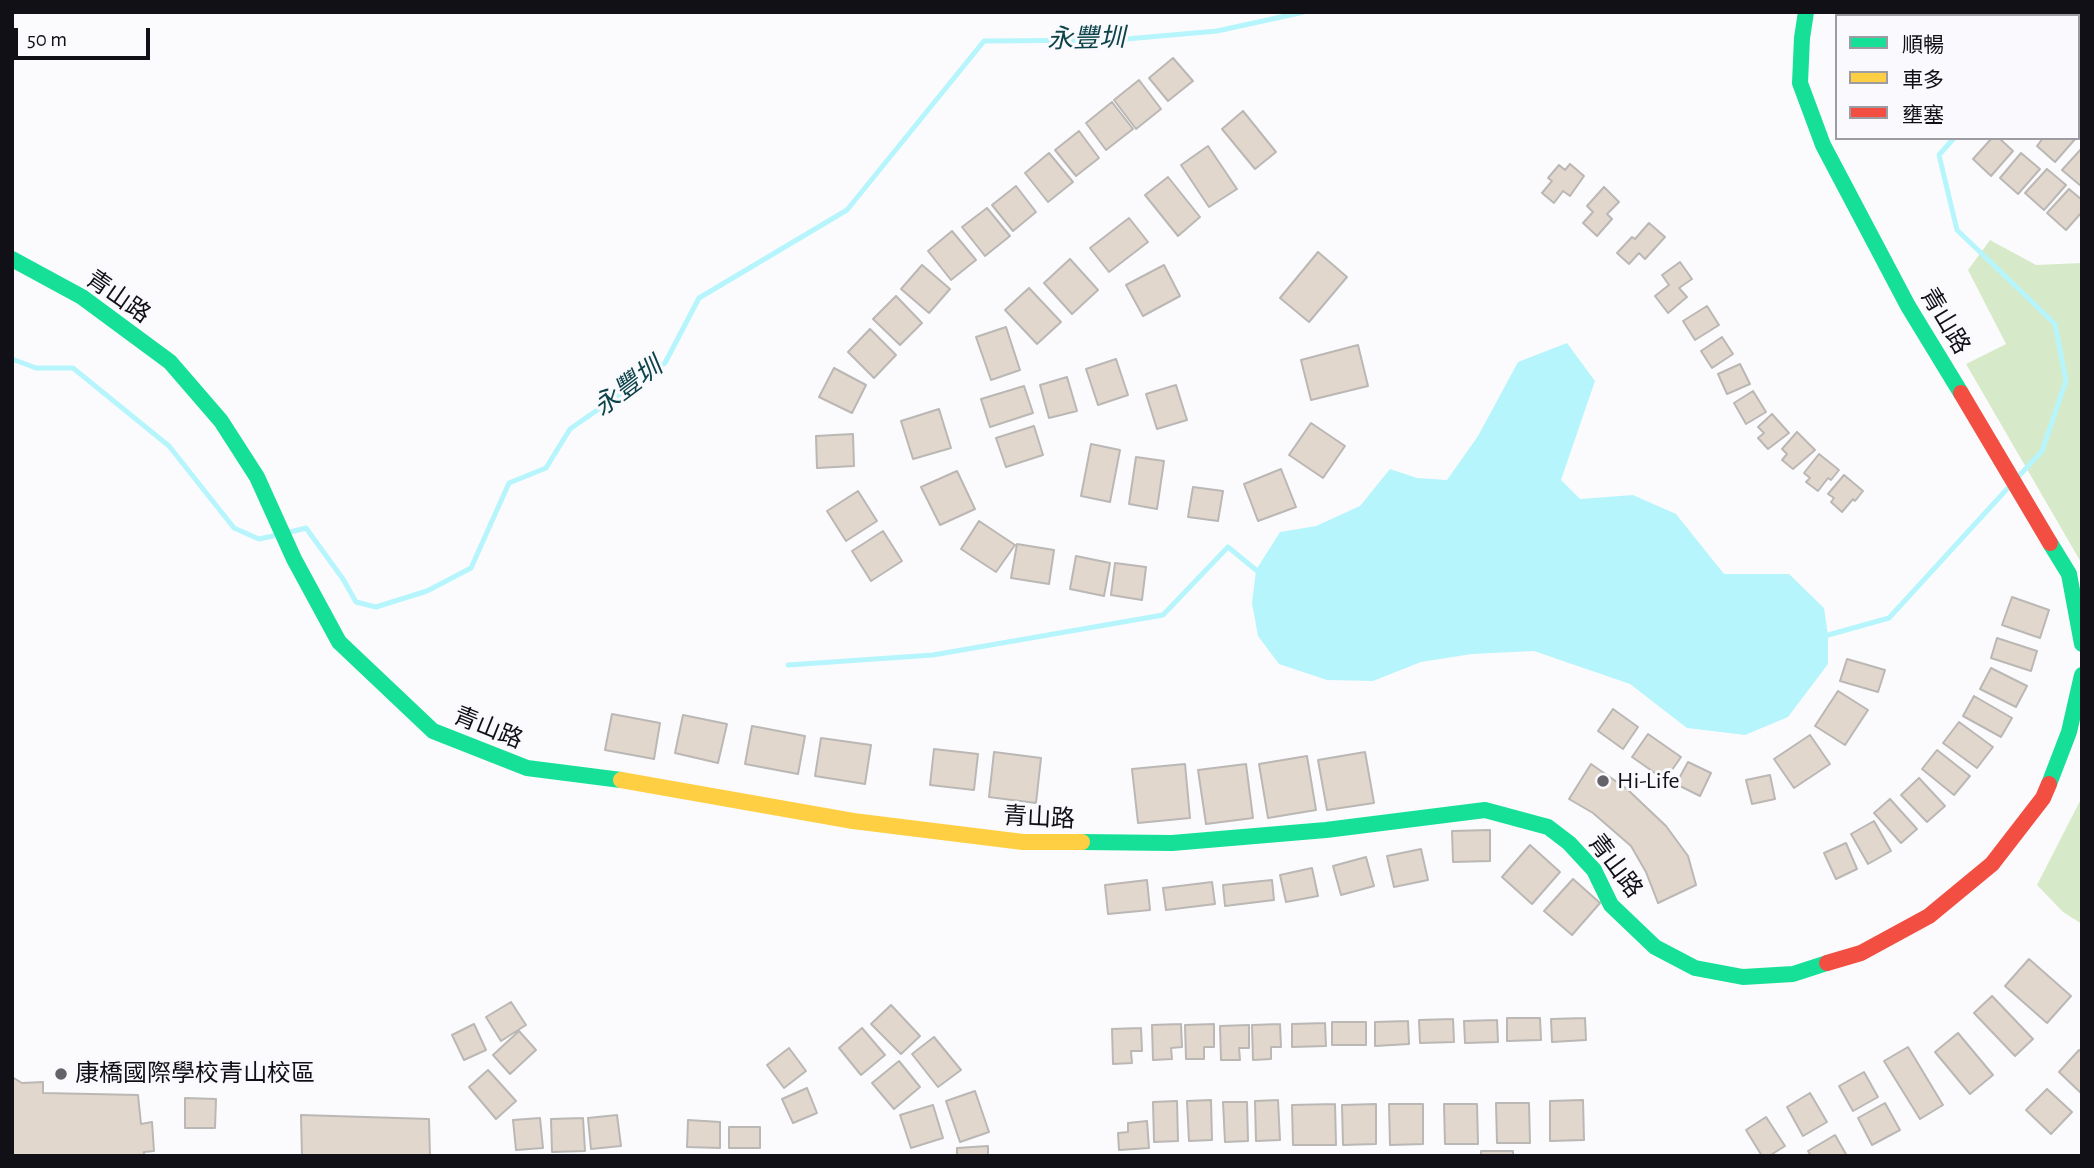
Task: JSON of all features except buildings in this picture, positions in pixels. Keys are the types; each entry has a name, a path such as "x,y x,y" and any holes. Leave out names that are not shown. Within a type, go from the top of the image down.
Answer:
{"street":[{"name":"青山路","path":"1806,12 1800,83 1823,145 1908,306 2069,574 2082,643"},
{"name":"青山路","path":"12,258 82,297 170,362 221,421 257,477 293,559 339,642 433,731 527,768 636,782 853,821 1023,842 1172,843 1326,830 1485,810 1548,827 1569,843 1594,870 1611,905 1655,947 1695,968 1743,977 1793,974 1861,953 1929,916 1992,864 2043,798 2068,732 2082,676"}],"green space":[{"path":"1990,240 2036,265 2082,263 2082,564 1966,364 2006,344 1968,270"},
{"path":"2082,797 2082,924 2063,912 2037,885"}],"water":[{"path":"1567,343 1595,381 1561,480 1580,499 1633,495 1676,514 1724,574 1789,574 1824,608 1828,664 1788,717 1745,735 1687,728 1630,684 1534,651 1472,654 1421,662 1373,681 1327,680 1279,664 1258,636 1252,603 1256,570 1280,532 1316,526 1360,506 1390,469 1417,478 1447,480 1478,436 1518,362"}],"waterway":[{"name":"永豐圳","path":"290,532 306,528 343,579 356,602 376,607 427,591 471,568 509,483 546,468 570,429 665,363 699,298 847,210 984,41 1115,40 1217,31 1304,12"},
{"path":"1952,140 1939,155 1957,230 2055,324 2066,381 2042,451 2018,477"},
{"name":"永豐圳","path":"12,359 36,368 73,368 169,446 234,528 259,539 273,536"},
{"path":"1828,635 1889,618 2007,489"},
{"path":"788,665 933,655 1163,615 1228,547 1256,570"}],"traffic: fast":[{"path":"1806,12 1800,83 1823,145 1908,306 1961,393"},
{"path":"12,259 82,297 170,362 221,421 257,477 294,559 339,642 433,731 527,768 621,780"},
{"path":"2050,543 2069,574 2082,644"},
{"path":"2049,784 2069,732 2082,675"},
{"path":"1082,842 1172,843 1326,830 1485,810 1548,827 1569,843 1594,870 1611,905 1655,947 1695,968 1743,977 1793,974 1827,963"}],"traffic: slow":[{"path":"621,780 853,821 1023,842 1082,842"}],"traffic: jam":[{"path":"1961,393 2050,543"},
{"path":"1827,963 1861,953 1929,916 1992,864 2043,798 2049,784"}],"place":[{"name":"Hi-Life","path":"1603,781"},
{"name":"康橋國際學校青山校區","path":"61,1074"}]}
